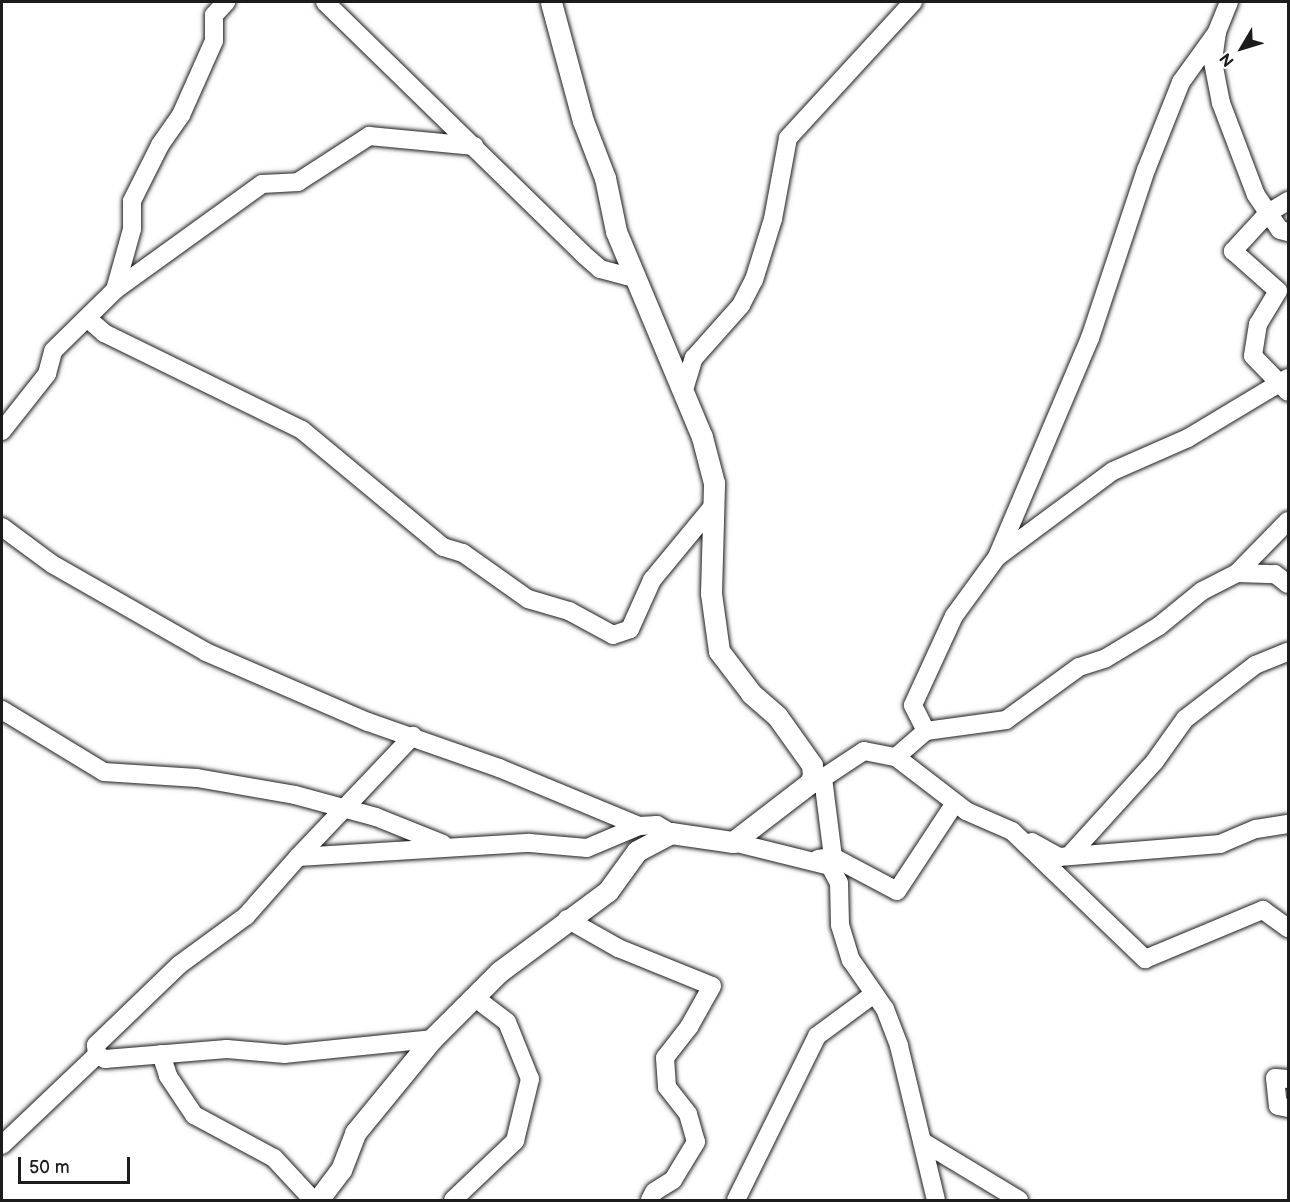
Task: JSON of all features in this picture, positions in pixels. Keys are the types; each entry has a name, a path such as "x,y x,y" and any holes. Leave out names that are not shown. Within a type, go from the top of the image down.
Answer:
{"street":[{"path":"115,290 132,229 132,201 160,145 181,115 214,41 214,15 226,2"},
{"path":"325,2 600,269 637,279"},
{"path":"551,2 583,121 605,178 616,231 702,437 714,483 711,592 719,651 751,693 777,716 812,765 818,776 833,857"},
{"path":"683,393 694,358 741,305 754,280 773,219 788,138 913,2"},
{"path":"926,731 913,705 954,616 997,557 1090,338 1146,170 1181,82 1217,32 1229,2"},
{"path":"1217,32 1213,62 1221,103 1256,195 1280,230 1288,232"},
{"path":"2,431 47,374 53,351 115,290 262,184 298,182 369,136 474,146"},
{"path":"997,557 1113,471 1188,438 1284,384 1253,356 1258,324 1278,291 1233,251 1268,213 1288,201"},
{"path":"87,318 104,333 302,430 443,547 463,553 528,599 569,611 613,636 630,629 652,579 714,505"},
{"path":"896,757 926,731 1006,720 1078,667 1106,658 1159,626 1202,591 1238,573 1288,521"},
{"path":"2,527 52,564 206,652 368,722 413,736 639,826"},
{"path":"1238,573 1275,574 1288,585"},
{"path":"1069,856 1155,761 1185,718 1256,664 1288,651"},
{"path":"2,710 104,772 197,778 295,795 341,807 447,845"},
{"path":"97,1055 96,1046 179,965 246,916 341,807 413,736"},
{"path":"733,842 818,776 864,751 896,757 956,803 1059,857 1220,844 1256,829 1288,824"},
{"path":"813,859 833,857 897,891 956,803"},
{"path":"298,857 447,845 530,843 587,848 639,826 657,825 671,833 733,842 813,859 830,866 839,883 840,925 851,960 885,1009 899,1046 923,1142 932,1196"},
{"path":"1012,831 1145,959 1263,910 1288,928"},
{"path":"318,1200 341,1170 355,1133 432,1039 474,997 567,918 608,891 637,851 671,833"},
{"path":"567,918 618,948 712,986 689,1027 665,1058 667,1087 688,1114 696,1142 673,1180 657,1198"},
{"path":"736,1200 817,1036 874,994"},
{"path":"453,1200 515,1141 530,1079 507,1022 474,997"},
{"path":"97,1055 105,1059 227,1049 285,1054 340,1052 432,1039"},
{"path":"160,1054 168,1076 194,1115 274,1158 313,1200"},
{"path":"2,1145 97,1055"},
{"path":"1288,1079 1275,1078 1278,1106 1288,1108"},
{"path":"923,1142 1019,1200"}]}
